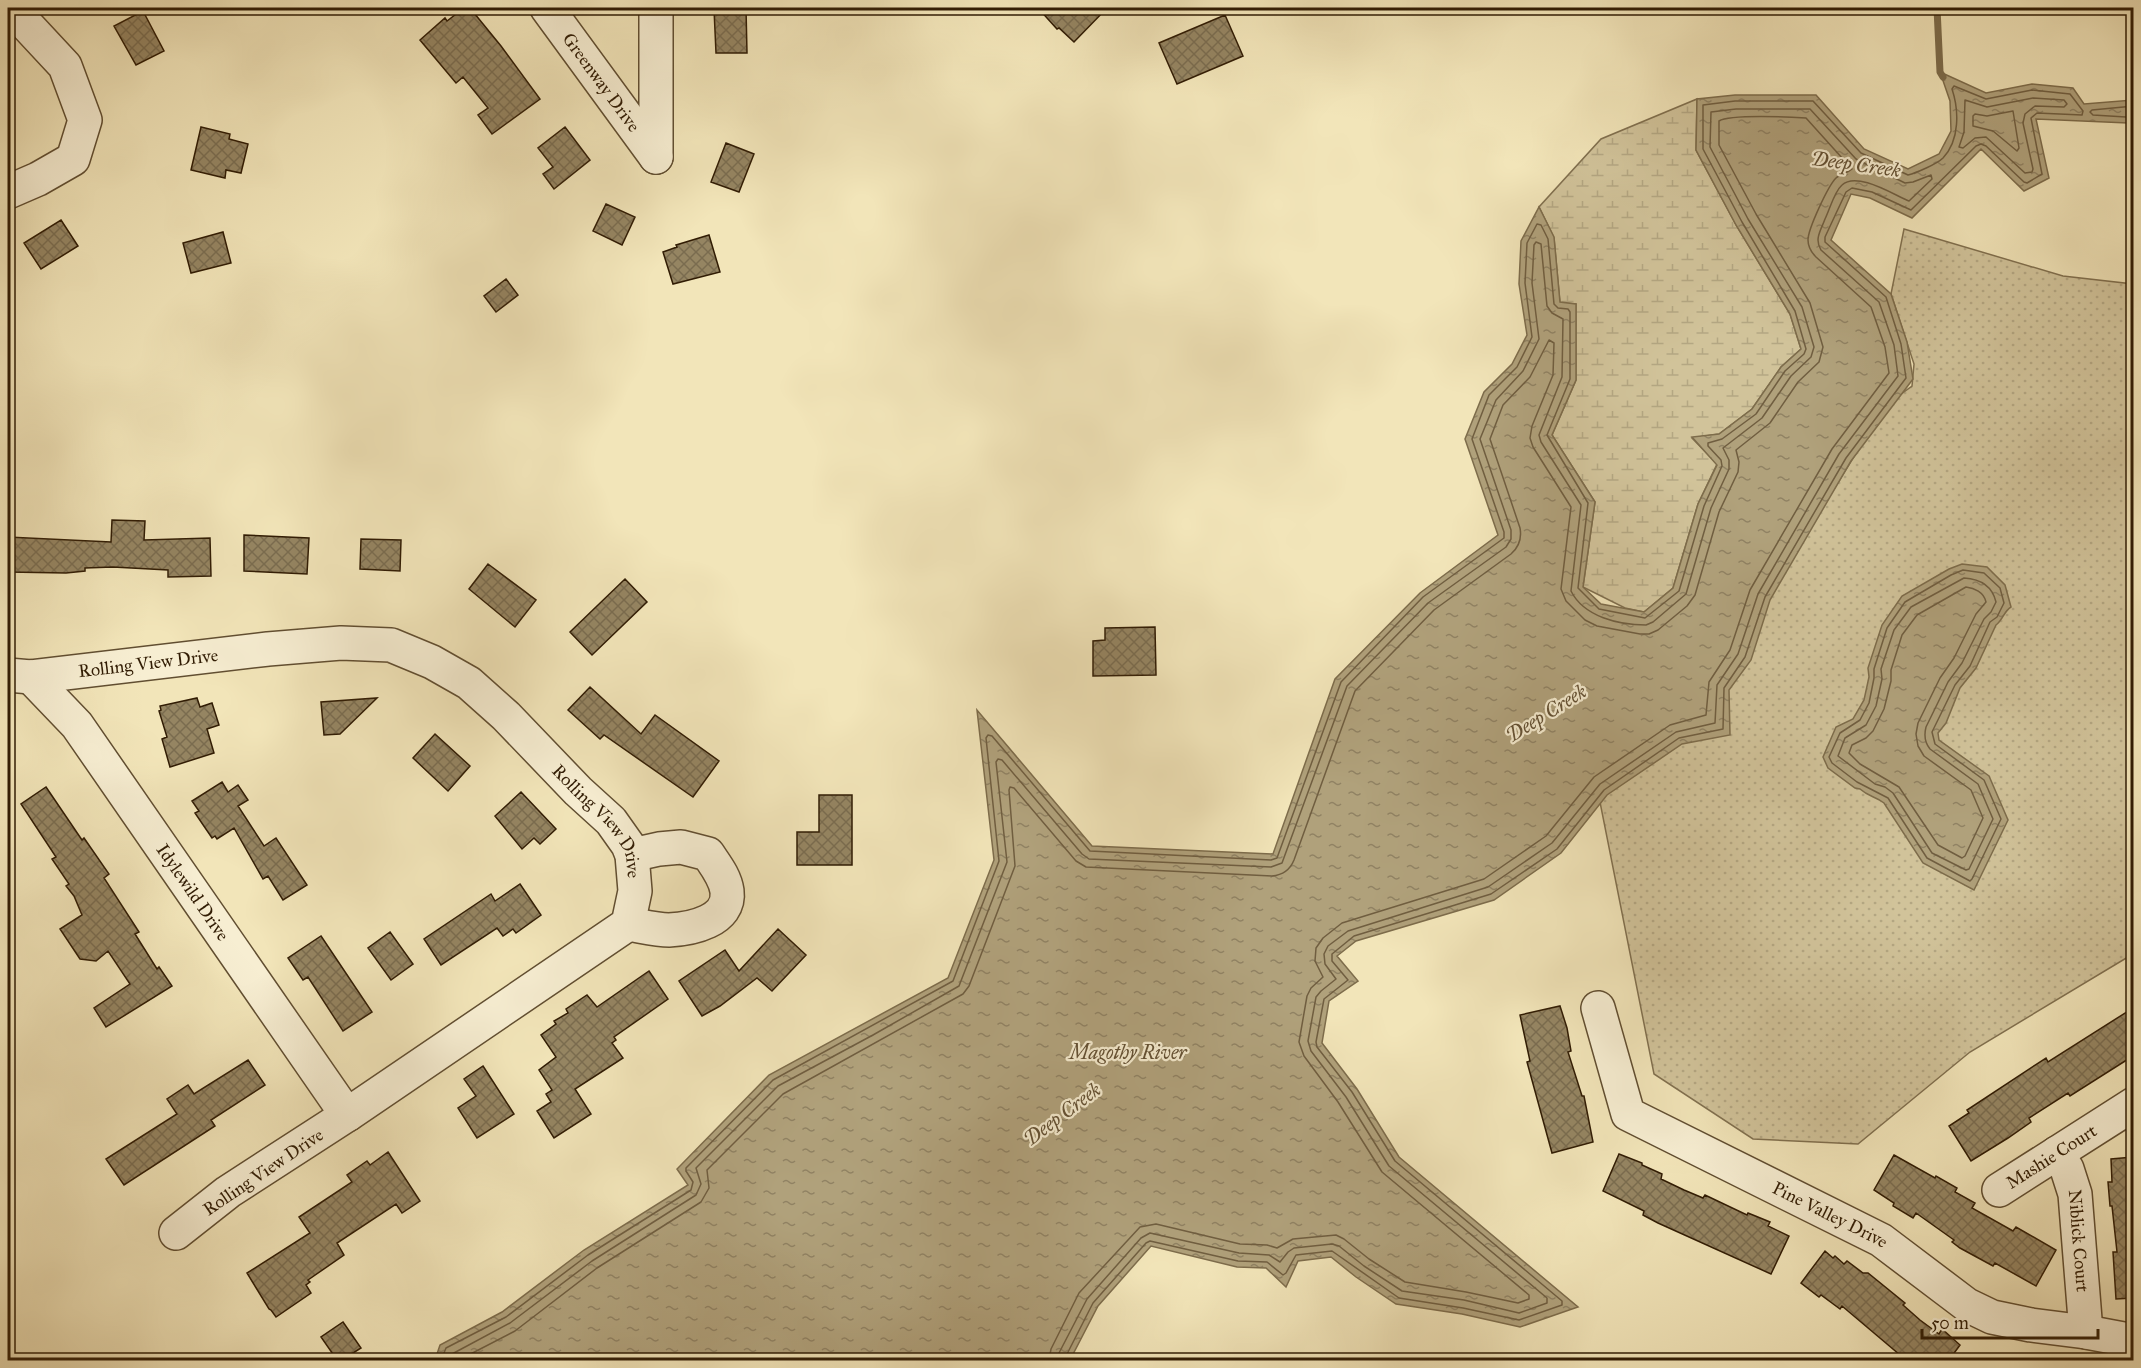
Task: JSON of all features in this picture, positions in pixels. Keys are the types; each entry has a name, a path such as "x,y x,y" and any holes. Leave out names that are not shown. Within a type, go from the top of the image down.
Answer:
{"street":[{"path":"8,192 74,159 85,120 65,66 11,8"},
{"name":"Greenway Drive","path":"547,8 656,157 656,8"},
{"name":"Rolling View Drive","path":"19,676 268,649 341,643 391,645 432,662 469,683 506,716 578,791 611,821 628,845 632,855 635,891 628,924 228,1192 176,1233"},
{"name":"Idylewild Drive","path":"19,676 77,725 347,1114"},
{"path":"628,924 669,930 702,924 717,918 728,893 722,875 708,855 681,847 632,855"},
{"name":"Pine Valley Drive","path":"1598,1008 1628,1114 1881,1240 1967,1305 1992,1317 2133,1341"},
{"name":"Mashie Court","path":"1999,1190 2133,1104"},
{"name":"Niblick Court","path":"2057,1153 2067,1169 2075,1194 2086,1332"}],"green space":[{"path":"1697,99 1696,150 1736,225 1790,314 1801,349 1781,367 1752,409 1719,434 1692,438 1717,464 1698,504 1673,588 1644,612 1625,608 1583,587 1595,502 1552,435 1576,380 1576,304 1560,303 1554,238 1539,207 1601,139"},
{"path":"1904,229 2063,276 2133,284 2133,954 1970,1052 1858,1144 1753,1139 1654,1074 1596,782 1780,576 1886,405 1912,386 1914,364 1891,294"}],"water":[{"name":"Magothy River","path":"1940,72 1986,93 2032,84 2073,88 2084,104 2133,100 2133,120 2128,123 2036,119 2049,178 2024,191 1981,149 1912,218 1870,198 1851,194 1831,240 1891,294 1907,342 1913,379 1851,461 1770,600 1751,660 1729,690 1730,735 1682,744 1607,795 1561,853 1494,900 1356,941 1337,956 1358,981 1329,1001 1322,1043 1357,1089 1399,1157 1578,1307 1520,1327 1462,1314 1396,1304 1331,1257 1298,1261 1286,1287 1266,1268 1237,1267 1151,1246 1098,1306 1070,1360 435,1360 440,1345 502,1312 584,1250 688,1185 677,1169 769,1075 948,978 994,860 977,710 1092,846 1273,854 1335,679 1420,593 1498,535 1465,439 1484,392 1512,364 1527,335 1519,284 1521,241 1539,207 1554,237 1560,302 1576,304 1576,380 1552,435 1595,502 1583,587 1601,604 1644,612 1673,588 1698,504 1717,465 1692,437 1719,434 1752,409 1781,367 1801,349 1790,314 1736,225 1696,150 1697,99 1735,95 1816,95 1864,149 1908,169 1939,154 1951,131 1950,101"},
{"path":"1962,564 1987,567 2005,585 2011,607 1996,625 1976,668 1960,688 1946,723 1938,733 1939,740 1989,776 2008,820 1974,890 1923,863 1884,803 1855,788 1828,768 1823,757 1836,727 1853,719 1864,700 1869,677 1868,668 1882,625 1902,596"}],"building":[{"path":"464,8 470,8 540,99 492,134 478,115 488,108 463,77 456,83 420,40 445,18 447,21"},
{"path":"746,8 747,53 716,53 714,9"},
{"path":"1038,8 1107,8 1074,42 1059,28 1057,29"},
{"path":"143,11 164,51 136,65 114,26"},
{"path":"1225,15 1243,56 1177,84 1159,43"},
{"path":"201,127 230,134 229,139 248,144 241,173 226,170 225,178 191,170"},
{"path":"565,127 590,160 554,189 543,174 553,167 538,148"},
{"path":"726,143 754,154 739,192 711,182"},
{"path":"606,204 635,217 622,245 593,231"},
{"path":"61,220 78,246 41,269 24,243"},
{"path":"223,232 231,263 191,273 183,243"},
{"path":"709,235 720,272 673,284 663,252 677,247 676,245"},
{"path":"506,279 518,295 496,312 484,296"},
{"path":"112,520 145,521 144,540 210,538 211,576 168,577 168,570 113,567 85,568 85,571 66,573 8,572 8,537 111,542"},
{"path":"244,535 309,538 307,574 244,571"},
{"path":"361,539 401,540 400,571 360,569"},
{"path":"488,564 536,600 515,627 469,589"},
{"path":"625,579 647,602 592,655 570,632"},
{"path":"1155,627 1156,675 1093,676 1093,641 1105,640 1105,628"},
{"path":"590,687 641,734 655,715 719,761 693,797 604,735 600,739 568,710"},
{"path":"197,698 200,707 212,703 219,725 207,729 214,753 170,767 162,739 167,737 159,711 160,706"},
{"path":"377,698 340,734 324,735 321,702"},
{"path":"435,734 470,766 448,791 413,758"},
{"path":"222,782 228,792 238,785 248,800 238,806 264,846 276,838 307,885 283,900 268,876 263,879 234,828 217,839 215,836 212,838 195,813 199,811 192,801"},
{"path":"46,787 82,840 84,838 109,874 104,878 139,932 135,934 157,969 159,967 172,986 106,1027 94,1008 130,984 108,951 96,961 80,959 60,929 82,915 74,896 66,886 69,884 52,859 56,857 21,804"},
{"path":"521,792 556,829 540,844 534,838 522,849 495,816"},
{"path":"819,795 852,795 852,865 797,865 797,832 819,832"},
{"path":"520,884 541,915 516,933 513,929 503,936 497,928 441,965 424,939 491,894 495,901"},
{"path":"778,929 806,955 772,991 757,978 720,1006 702,1016 679,981 725,950 739,971"},
{"path":"390,932 413,964 391,980 368,948"},
{"path":"321,936 372,1012 343,1031 308,977 303,980 288,958"},
{"path":"649,971 668,999 614,1037 616,1040 612,1043 623,1058 575,1089 591,1114 554,1138 537,1111 551,1102 546,1094 552,1090 539,1070 556,1057 541,1035 556,1024 554,1021 568,1013 566,1009 587,995 597,1007"},
{"path":"1560,1006 1571,1051 1568,1052 1582,1096 1584,1096 1593,1142 1552,1153 1527,1062 1530,1061 1520,1015"},
{"path":"2133,1008 2133,1056 2070,1096 2068,1093 2029,1118 2031,1122 1971,1161 1949,1126 1969,1113 1967,1110 2046,1058 2048,1062"},
{"path":"248,1060 265,1085 211,1120 215,1126 124,1185 106,1159 177,1114 167,1099 188,1085 194,1094"},
{"path":"483,1066 514,1114 477,1138 458,1108 476,1096 464,1079"},
{"path":"388,1152 420,1201 402,1213 396,1204 337,1243 344,1255 308,1280 310,1282 306,1285 311,1293 276,1317 247,1273 310,1233 299,1217 352,1182 347,1175 367,1161 370,1165"},
{"path":"1619,1154 1662,1174 1661,1179 1684,1190 1703,1198 1705,1195 1747,1215 1748,1213 1770,1222 1768,1226 1789,1236 1771,1274 1658,1223 1643,1215 1644,1211 1603,1191"},
{"path":"1894,1155 1957,1188 1955,1192 1975,1203 1972,1208 2013,1231 2016,1227 2056,1250 2036,1286 1995,1263 1993,1266 1960,1248 1952,1242 1954,1240 1916,1213 1913,1218 1893,1206 1894,1203 1874,1190"},
{"path":"2133,1157 2133,1298 2116,1299 2113,1252 2117,1252 2108,1182 2112,1182 2111,1159"},
{"path":"1825,1251 1844,1264 1847,1261 1863,1273 1868,1273 1939,1334 1942,1329 1960,1345 1949,1360 1906,1360 1842,1306 1840,1309 1801,1283"},
{"path":"343,1322 361,1348 342,1360 337,1360 321,1337"}],"waterway":[{"name":"Deep Creek","path":"1937,8 1940,72 1943,77"}]}
